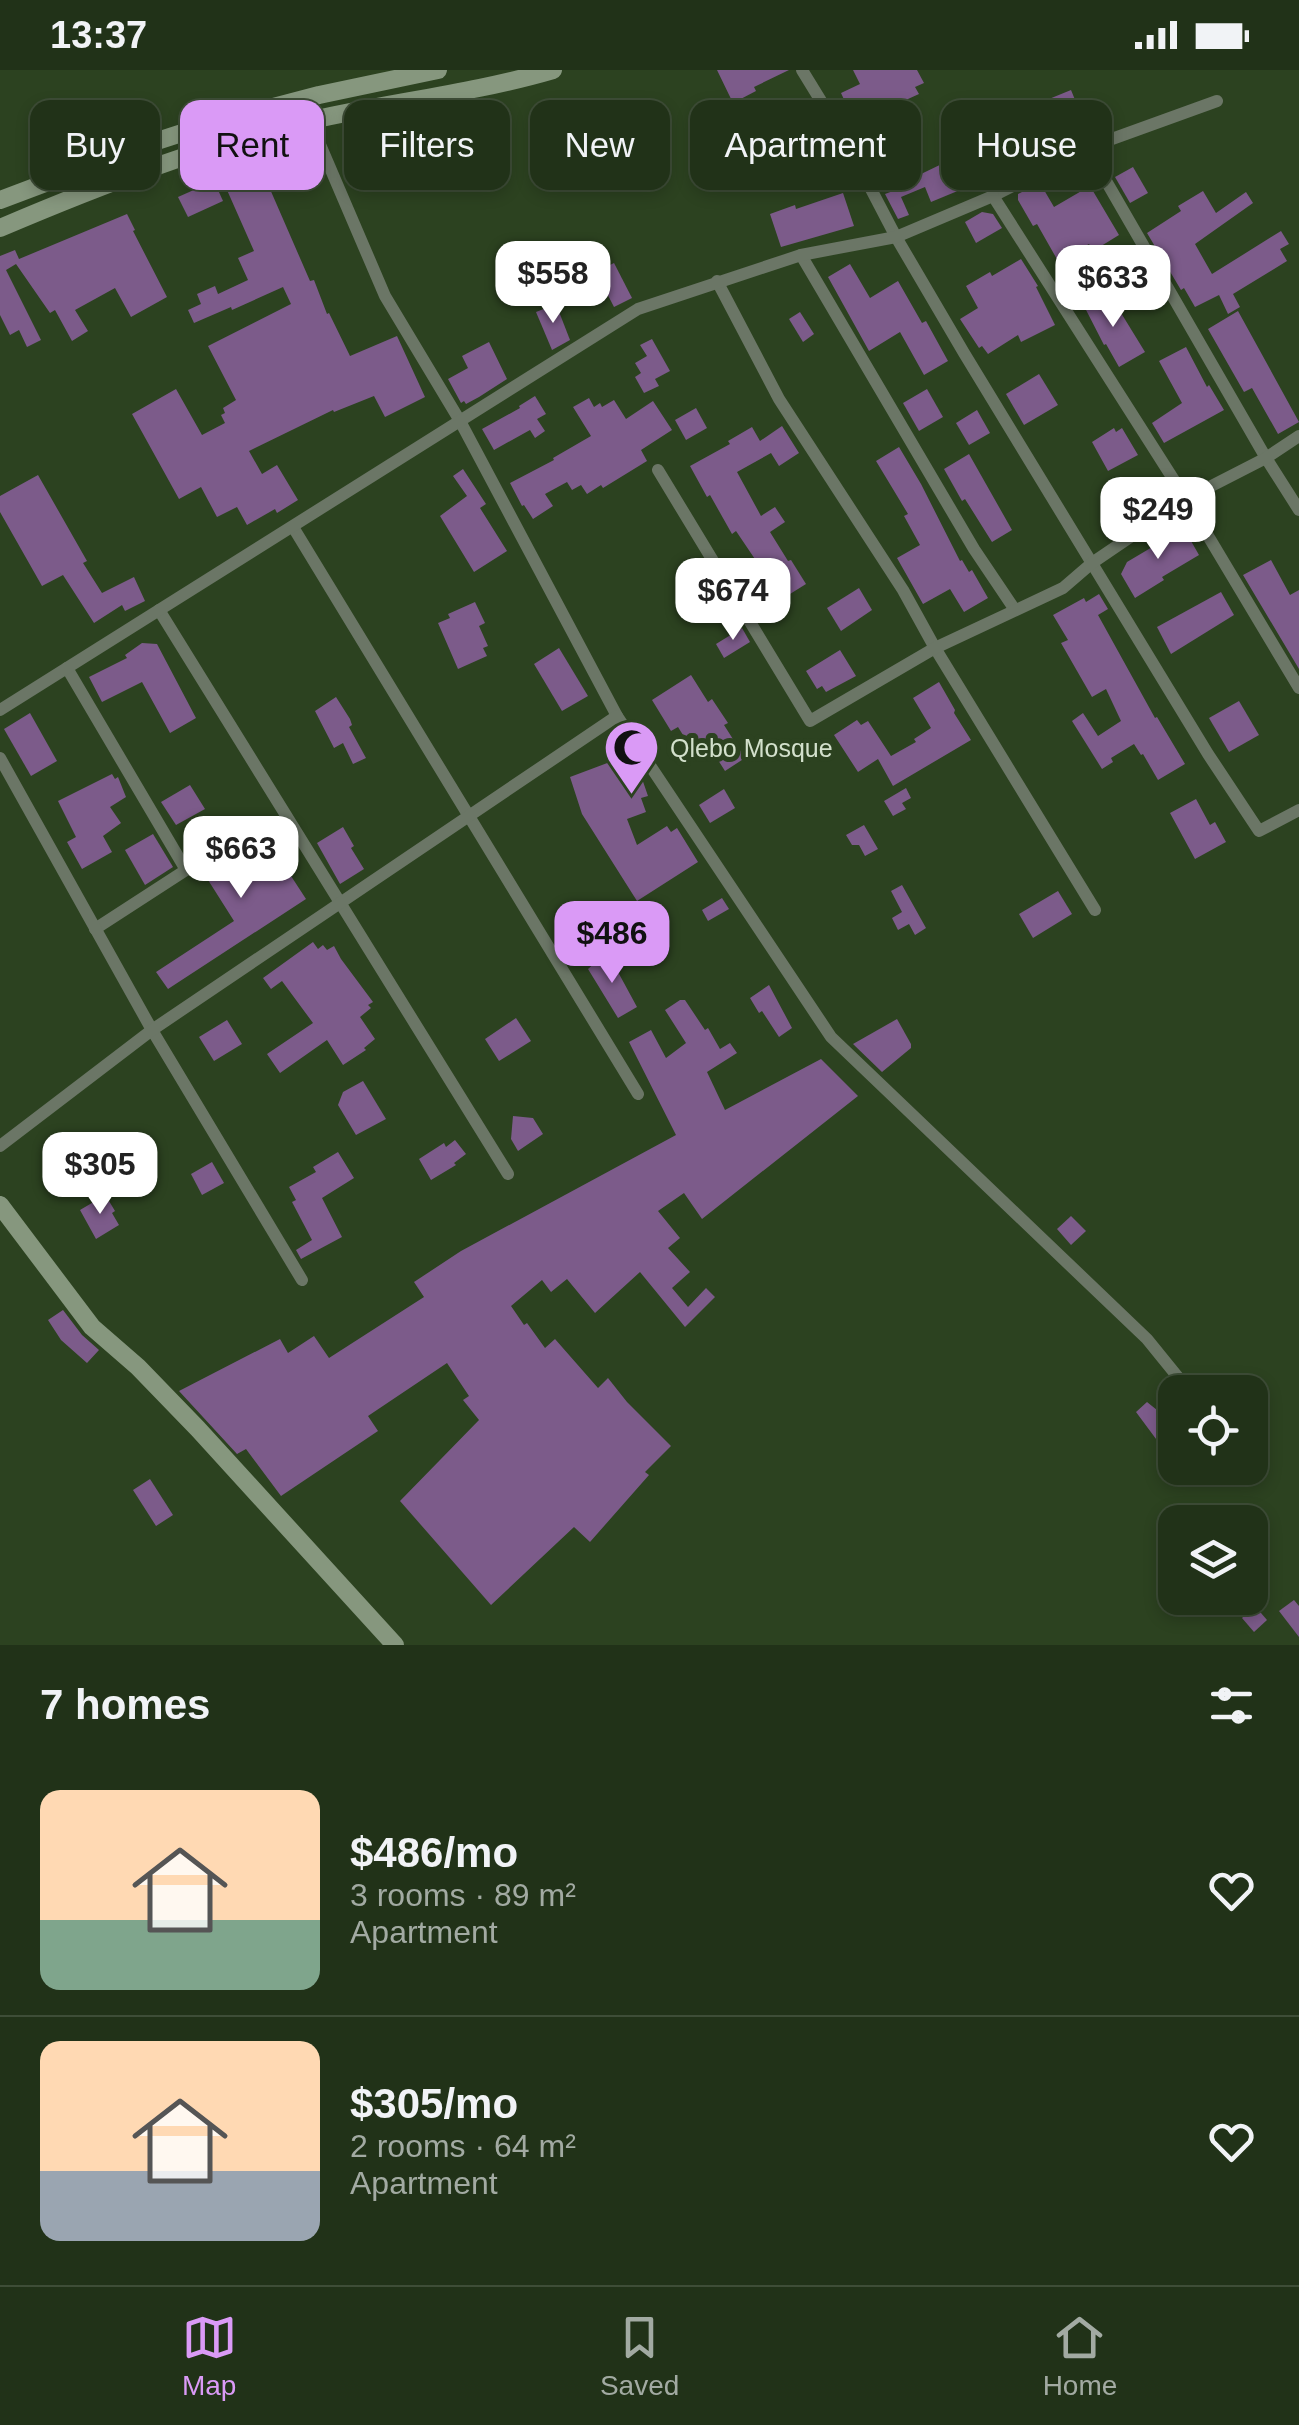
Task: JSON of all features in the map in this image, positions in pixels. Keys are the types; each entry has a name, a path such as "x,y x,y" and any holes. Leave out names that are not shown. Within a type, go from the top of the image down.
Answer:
{"main road":[{"path":"0,200 216,122 382,76 438,70"},
{"path":"324,118 512,82 553,70"},
{"path":"0,228 95,188 180,159"},
{"path":"0,1205 92,1328 138,1367 198,1429 395,1645"}],"street":[{"path":"802,70 964,353 1208,754 1259,830 1299,810"},
{"path":"1112,139 1216,101"},
{"path":"324,153 386,296 460,421 617,716 831,1037 1146,1339 1176,1375"},
{"path":"0,710 638,309 801,255 896,236 1005,190"},
{"path":"1111,190 1299,510"},
{"path":"993,196 1186,500 1299,688"},
{"path":"801,255 974,548 1015,610"},
{"path":"717,281 780,399 903,590 1095,910"},
{"path":"658,470 810,721 935,648 1063,588 1092,563 1186,500 1299,436"},
{"path":"293,527 638,1094"},
{"path":"159,610 508,1174"},
{"path":"67,668 186,870 95,928"},
{"path":"0,1146 152,1030 617,716"},
{"path":"0,758 152,1030 302,1280"}],"building":[{"path":"717,70 789,70 754,87 756,91 732,100"},
{"path":"853,70 917,70 924,83 915,87 919,94 906,100 844,100 841,93 860,84"},
{"path":"1071,90 1075,100 1050,100"},
{"path":"941,164 941,190 960,190 931,202 925,187 921,189 921,174"},
{"path":"1133,167 1148,193 1130,203 1115,177"},
{"path":"194,190 218,190 223,201 188,217 178,197"},
{"path":"227,190 270,190 310,281 314,280 350,356 397,336 425,397 385,417 374,396 333,410 249,451 262,474 277,465 298,500 247,525 237,507 217,517 201,487 179,499 132,414 176,389 202,435 225,423 223,408 236,400 208,346 291,304 283,287 194,323 188,310 201,304 197,294 215,286 218,294 248,280 238,258 254,251"},
{"path":"918,190 901,197 909,215 898,219 885,194"},
{"path":"1044,190 1054,207 1083,190 1092,190 1119,235 1093,251 1089,244 1058,261 1037,224 1033,226 1018,194"},
{"path":"1203,191 1216,213 1246,192 1253,203 1195,244 1212,274 1281,231 1289,244 1280,249 1287,261 1233,294 1240,307 1228,314 1219,295 1195,307 1147,233"},
{"path":"843,193 854,226 781,247 770,214"},
{"path":"982,212 993,214 1002,228 976,243 965,222"},
{"path":"127,214 167,297 131,317 115,288 75,310 88,331 72,341 55,310 50,313 16,264 6,270 41,340 27,347 19,330 10,335 0,315 0,256 15,250 19,259"},
{"path":"1021,259 1055,325 1021,342 1018,335 988,354 982,346 979,348 960,319 978,308 966,286"},
{"path":"614,263 632,298 614,307 596,272"},
{"path":"850,264 870,298 898,281 948,361 924,375 900,332 869,351 828,277"},
{"path":"1100,289 1113,310 1118,308 1145,352 1119,367 1084,306 1093,301 1089,296"},
{"path":"556,304 570,340 552,350 536,312"},
{"path":"1238,311 1299,422 1278,434 1252,388 1244,392 1208,329"},
{"path":"800,312 814,334 803,342 789,319"},
{"path":"652,339 670,371 655,379 659,386 644,393 635,377 641,373 635,363 647,356 640,345"},
{"path":"489,342 507,379 466,404 461,403 448,379 468,368 462,356"},
{"path":"1186,347 1224,410 1164,443 1152,423 1182,403 1159,361"},
{"path":"1039,374 1058,405 1024,425 1006,394"},
{"path":"927,389 943,417 919,431 903,403"},
{"path":"535,396 546,414 537,419 545,431 535,438 530,430 494,450 482,429"},
{"path":"589,398 594,407 614,400 626,419 653,401 672,430 641,450 647,461 603,488 601,485 587,494 581,485 572,490 567,482 545,494 553,506 533,519 510,483 591,436 573,407"},
{"path":"696,408 707,428 686,440 675,420"},
{"path":"977,410 990,433 969,445 956,423"},
{"path":"782,426 799,453 779,466 771,453 737,472 761,516 775,507 785,522 770,532 806,584 782,599 736,531 732,534 690,466 752,427 760,441"},
{"path":"1114,428 1116,432 1122,428 1138,455 1108,471 1092,442"},
{"path":"899,447 960,561 969,572 972,570 988,598 964,612 950,589 923,604 897,558 920,545 904,516 908,514 876,461"},
{"path":"969,454 1012,530 992,542 944,469"},
{"path":"463,469 486,504 480,508 507,551 474,572 440,516 467,496 453,476"},
{"path":"38,475 102,593 134,577 145,601 125,611 122,605 94,623 63,575 42,586 0,512 0,496"},
{"path":"1171,531 1187,534 1199,555 1135,598 1121,574 1127,562"},
{"path":"1271,560 1290,595 1299,590 1299,669 1243,575"},
{"path":"859,588 872,610 841,631 827,608"},
{"path":"1221,592 1234,615 1171,654 1157,627"},
{"path":"1099,594 1108,609 1098,615 1185,764 1158,780 1134,744 1111,758 1113,762 1102,769 1072,721 1083,713 1098,736 1121,721 1106,689 1092,697 1061,643 1068,640 1053,615"},
{"path":"475,602 485,623 479,626 488,646 483,648 487,656 458,669 438,623"},
{"path":"742,628 750,642 724,658 716,644"},
{"path":"142,643 157,644 196,718 170,733 142,682 102,702 89,677 127,658 125,655"},
{"path":"559,648 588,696 562,711 534,664"},
{"path":"840,650 856,676 826,692 822,686 817,689 806,671"},
{"path":"691,675 708,702 712,699 728,723 724,725 745,758 725,771 704,738 695,744 692,740 688,743 678,727 671,731 652,700"},
{"path":"939,682 971,740 893,786 878,759 858,772 834,735 857,720 861,725 868,721 891,756 931,728 913,698"},
{"path":"336,697 366,758 353,764 343,743 334,748 315,711"},
{"path":"1239,701 1259,735 1229,752 1209,718"},
{"path":"30,713 57,761 31,776 4,729"},
{"path":"630,760 633,769 638,767 648,796 641,798 646,812 627,819 637,845 667,826 671,832 677,828 698,862 637,901 582,814 570,777 610,762 611,767"},
{"path":"112,774 115,779 118,777 126,797 110,807 121,823 103,836 112,852 82,869 67,842 76,837 58,801"},
{"path":"190,785 205,809 176,825 161,802"},
{"path":"906,788 911,798 902,803 906,809 893,816 884,801"},
{"path":"724,789 735,808 710,823 699,805"},
{"path":"1196,799 1210,825 1215,822 1226,842 1195,859 1170,813"},
{"path":"237,824 248,843 263,833 306,899 168,989 156,972 234,921 203,872 238,850 226,831"},
{"path":"864,825 878,849 865,856 846,835"},
{"path":"343,827 364,869 340,884 317,843"},
{"path":"153,834 173,867 145,885 125,850"},
{"path":"902,885 926,928 915,935 909,924 898,930 892,918 902,912 891,891"},
{"path":"1058,891 1072,914 1033,938 1019,914"},
{"path":"722,898 729,909 708,921 702,910"},
{"path":"313,942 318,949 323,945 327,950 334,946 373,1002 360,1017 375,1039 343,1065 327,1040 280,1073 267,1054 313,1023 282,981 271,989 263,978"},
{"path":"605,954 620,971 637,1007 618,1018 588,969"},
{"path":"769,985 792,1028 779,1037 750,998"},
{"path":"685,1000 705,1030 708,1028 720,1049 730,1043 737,1053 707,1072 725,1110 821,1059 858,1096 702,1219 684,1193 658,1211 680,1238 668,1248 690,1272 672,1288 688,1307 706,1288 715,1297 685,1327 640,1272 595,1313 567,1279 551,1292 542,1280 511,1306 545,1348 555,1339 598,1388 608,1378 671,1446 645,1472 649,1475 590,1542 574,1527 491,1605 400,1501 479,1420 463,1400 469,1396 447,1363 368,1416 378,1431 281,1496 246,1449 237,1454 179,1391 280,1339 288,1353 314,1336 329,1358 424,1297 414,1282 461,1251 676,1135 629,1042 651,1030 666,1058 686,1043 665,1010"},
{"path":"516,1018 531,1041 499,1061 485,1039"},
{"path":"897,1019 911,1048 882,1072 853,1044"},
{"path":"227,1020 242,1044 214,1061 199,1037"},
{"path":"363,1081 386,1119 356,1135 338,1105 343,1092"},
{"path":"513,1116 533,1118 543,1134 518,1151 511,1139"},
{"path":"455,1140 466,1154 431,1180 419,1159"},
{"path":"338,1152 354,1178 322,1198 342,1237 301,1259 296,1250 312,1240 292,1202 296,1200 289,1187 316,1172 313,1167"},
{"path":"212,1162 224,1183 202,1195 191,1174"},
{"path":"102,1197 106,1203 109,1201 119,1225 96,1239 80,1210"},
{"path":"1071,1216 1086,1231 1071,1245 1057,1229"},
{"path":"63,1310 99,1350 87,1363 61,1340 48,1320"},
{"path":"1147,1402 1158,1411 1158,1442 1136,1412"},
{"path":"150,1479 173,1515 156,1526 133,1490"},
{"path":"1294,1600 1299,1606 1299,1637 1279,1611"},
{"path":"1263,1615 1267,1620 1254,1632 1242,1618"}],"place":[{"name":"Qlebo Mosque","path":"631,797"}]}
